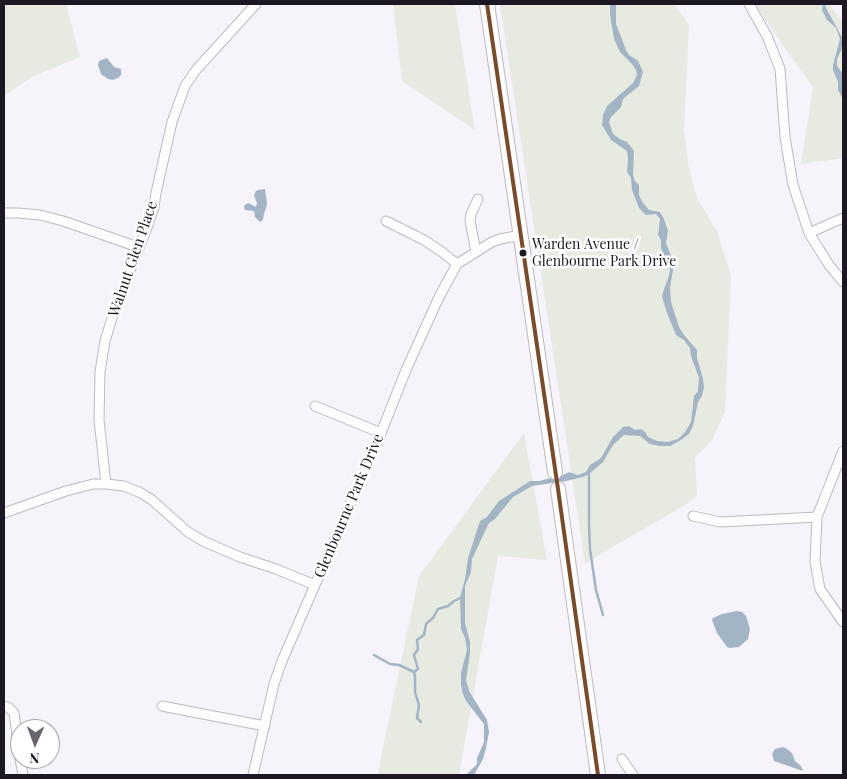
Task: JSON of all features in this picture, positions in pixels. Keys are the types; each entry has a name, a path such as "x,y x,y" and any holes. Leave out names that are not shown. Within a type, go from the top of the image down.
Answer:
{"main road":[{"path":"487,4 555,472"},
{"path":"558,489 598,775"}],"street":[{"name":"Walnut Glen Place","path":"106,484 100,420 100,372 115,308 154,207 172,122 185,86 196,70 256,4"},
{"path":"749,4 767,36 780,70 785,137 793,185 809,233 829,265 843,282"},
{"path":"476,252 470,220 478,199"},
{"path":"4,213 40,215 138,247"},
{"path":"809,233 843,218"},
{"path":"386,220 424,240 457,264"},
{"name":"Glenbourne Park Drive","path":"253,775 274,684 282,661 439,297 457,264 500,239 521,235"},
{"path":"315,406 381,433"},
{"path":"843,451 817,517 814,562 820,589 843,622"},
{"path":"4,513 66,491 93,484 124,486 152,500 188,532 212,545 315,585"},
{"path":"693,516 720,522 817,517"},
{"path":"4,706 12,709 15,719"},
{"path":"162,706 265,726"},
{"path":"622,759 633,775"}],"shaded area":[{"path":"4,4 66,4 80,57 30,78 4,96"},
{"path":"393,4 455,4 475,130 402,81"},
{"path":"500,4 674,4 689,25 684,129 689,169 697,198 717,231 731,276 725,412 712,440 695,458 697,496 685,505 585,563"},
{"path":"755,4 829,4 841,19 843,26 843,158 801,164 813,87"},
{"path":"524,433 547,560 498,556 459,775 378,775 419,576"}],"water":[{"path":"610,4 616,4 616,24 626,50 629,55 638,61 643,72 639,86 623,99 621,107 611,117 609,122 613,134 627,142 634,151 633,175 639,185 639,195 643,203 649,210 660,212 664,219 668,231 666,243 674,264 670,288 671,302 679,327 697,350 704,387 698,402 693,426 689,434 681,440 670,446 659,446 650,444 640,436 624,435 613,445 603,462 589,474 566,481 532,486 513,497 495,519 489,523 472,559 471,572 465,586 465,623 470,642 466,680 469,691 487,720 489,732 483,759 474,775 466,775 477,764 477,758 484,742 484,724 466,701 461,684 461,673 467,650 461,629 460,598 468,558 480,521 487,517 499,501 530,481 539,481 569,472 578,475 586,472 590,465 601,458 613,437 623,427 629,426 635,430 641,429 648,437 657,441 668,442 678,439 691,422 694,396 698,391 699,378 690,348 684,340 676,335 662,296 670,270 658,235 660,219 656,214 646,215 639,208 632,190 631,178 627,172 627,151 611,140 602,125 603,115 607,106 633,83 637,75 632,64 620,52 614,39"},
{"path":"823,4 825,4 843,39 841,51 837,59 837,66 843,74 843,99 838,90 838,82 833,70 840,39 836,28 827,20 822,10"},
{"path":"107,58 114,67 121,69 121,75 118,78 108,79 101,74 98,65 99,61"},
{"path":"265,189 267,204 263,220 260,222 255,217 254,211 245,210 244,207 248,203 256,207 257,203 254,195 256,191"},
{"path":"742,612 746,616 750,629 748,639 739,647 730,648 727,647 717,633 712,620 722,614"},
{"path":"783,747 792,753 795,761 801,766 803,771 774,761 772,754 775,749"}],"waterway":[{"path":"589,474 590,549 596,590 603,615"},
{"path":"421,722 417,718 419,705 415,692 414,672 418,669 414,655 418,649 417,640 424,635 426,624 433,618 438,609 448,606 460,598"},
{"path":"374,655 390,664 399,665 414,672"}],"transit line":[{"path":"487,4 598,775"}],"place":[{"name":"Warden Avenue / Glenbourne Park Drive","path":"523,253"}]}
